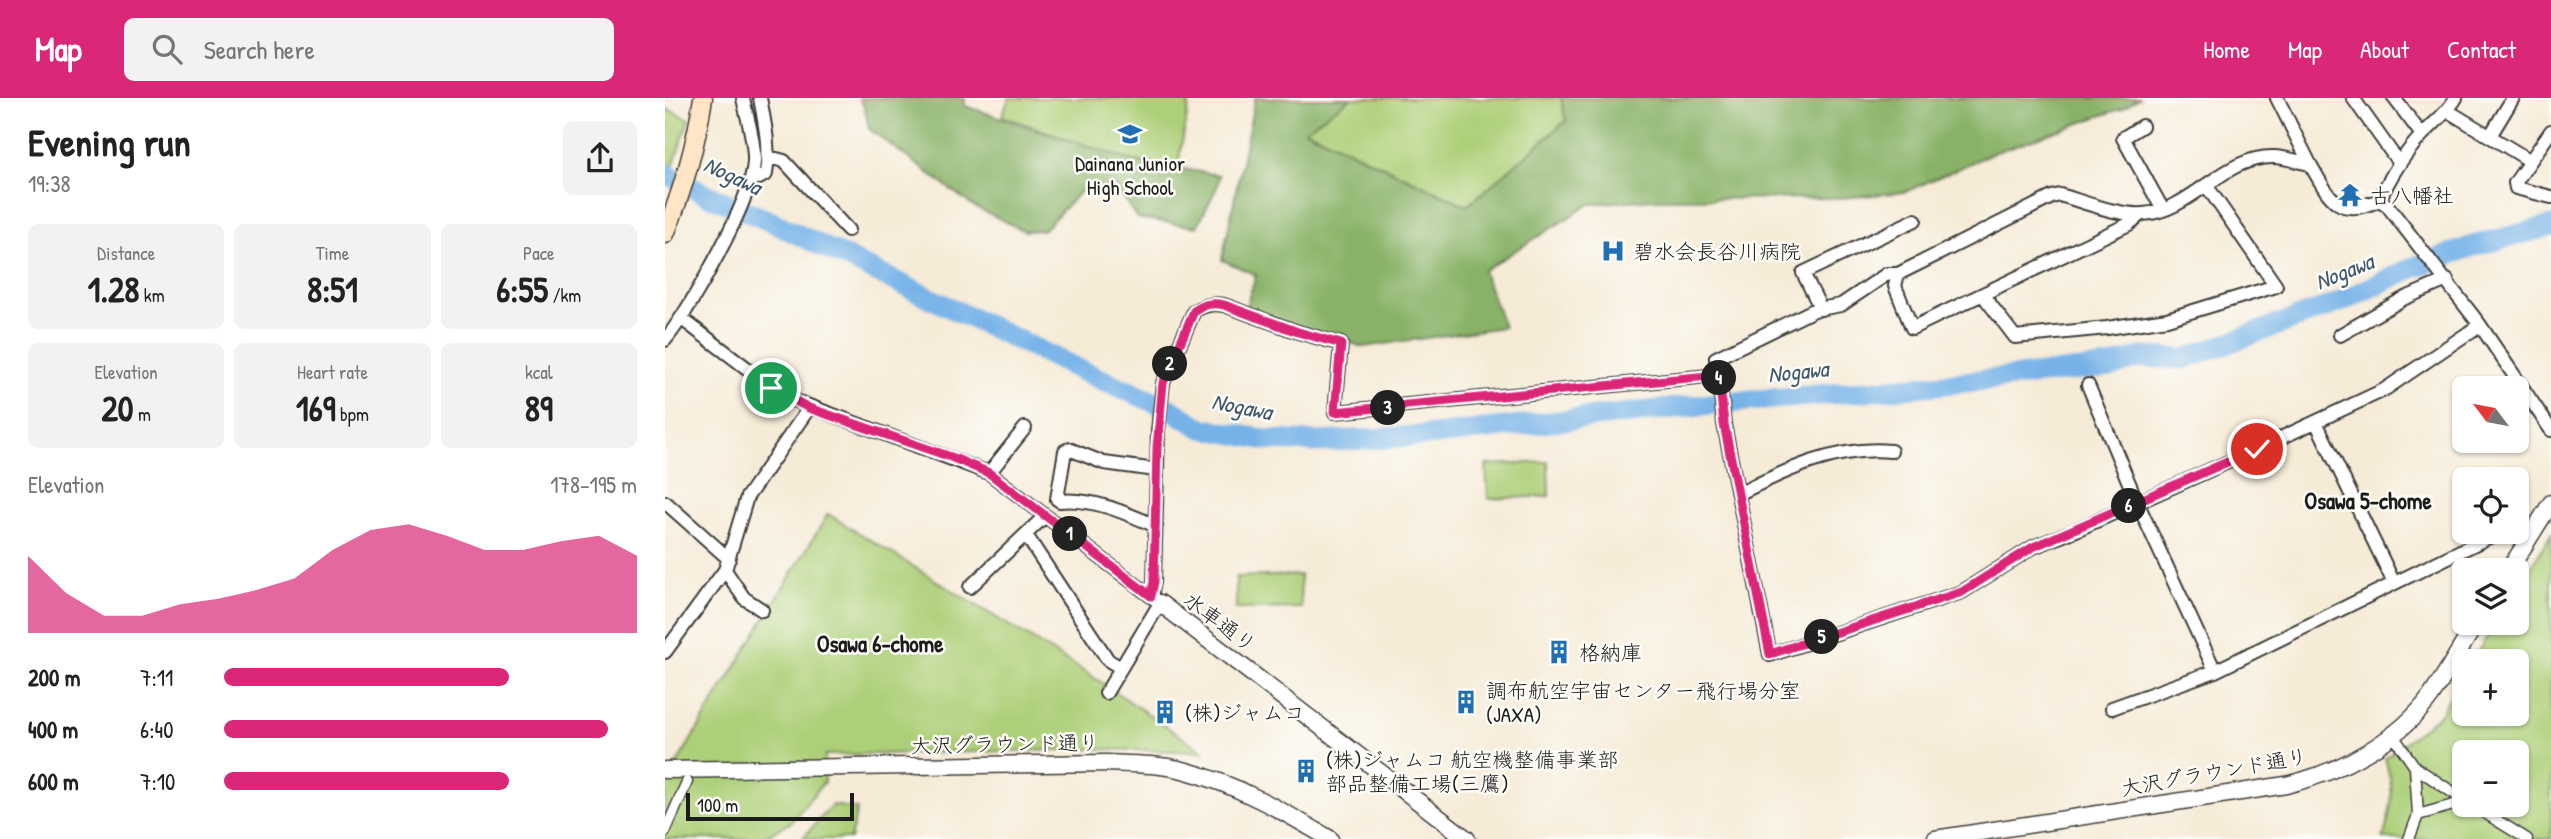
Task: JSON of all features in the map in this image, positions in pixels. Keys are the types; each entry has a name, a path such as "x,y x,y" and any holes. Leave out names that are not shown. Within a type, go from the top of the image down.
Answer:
{"main road":[{"path":"665,233 680,197 691,159 703,98"}],"street":[{"path":"665,341 682,318 734,221 750,181 753,150 743,98"},
{"path":"750,181 766,174 769,158 760,98"},
{"path":"2277,98 2310,164 2333,198 2344,208 2354,209 2379,200 2399,163 2422,135 2448,111 2456,98"},
{"path":"2353,98 2399,163"},
{"path":"2394,98 2422,135"},
{"path":"2490,136 2513,98"},
{"path":"2448,111 2529,160"},
{"path":"2142,126 2123,138 2163,210"},
{"path":"2551,131 2515,183 2516,188 2551,197"},
{"path":"2310,164 2274,157 2243,162 2175,206 2141,214 2110,209 2060,195 2052,197 1898,274 1887,274 1841,305 1814,310 1716,358 1723,421 1770,654 1962,592 2033,547 2384,390 2480,325"},
{"path":"769,158 784,161 848,230"},
{"path":"1983,295 2015,337 2167,319 2276,286 2206,185"},
{"path":"2379,200 2387,205 2447,280 2551,430"},
{"path":"1898,274 1895,286 1912,328 2129,224 2141,214"},
{"path":"1821,309 1803,273 1915,220"},
{"path":"2340,335 2403,299 2447,280"},
{"path":"1106,693 1156,600 1156,470 1162,390 1167,370 1194,311 1212,303 1341,344 1335,412 1719,376"},
{"name":"水車通り","path":"682,318 771,388 809,408 951,457 989,473 1467,839"},
{"path":"2088,385 2137,502 2215,671"},
{"path":"665,652 727,565 747,497 809,408"},
{"path":"2316,422 2394,583"},
{"path":"989,473 1025,428"},
{"path":"1156,470 1104,463 1069,449 1065,451 1057,499 1076,499 1122,511 1156,526"},
{"path":"1738,494 1788,469 1874,449 1891,451"},
{"path":"665,502 727,565 744,598 762,610"},
{"path":"2529,539 2551,503"},
{"path":"970,587 1045,516"},
{"path":"1026,535 1108,660 1121,668"},
{"path":"2112,708 2215,671 2474,544"},
{"name":"大沢グラウンド通り","path":"1935,839 2286,785 2338,768 2363,755 2392,734 2429,698 2468,635"},
{"path":"2392,734 2415,768 2452,793"},
{"name":"大沢グラウンド通り","path":"665,770 1147,764 1181,770 1227,784 1262,800 1330,839"},
{"path":"2409,839 2418,816 2415,768"},
{"path":"665,832 687,782"},
{"path":"2418,816 2452,805"},
{"path":"2491,817 2527,839"}],"green space":[{"path":"859,98 965,98 965,106 1130,160 1219,175 1218,185 1197,227 1137,218 1115,186 1080,192 1043,230 1025,231 973,206 869,129 865,109"},
{"name":"Dainana Junior High School","path":"1009,98 1190,98 1178,165 1155,169 1002,116"},
{"path":"1255,98 1351,98 1305,130 1467,206 1566,121 1561,98 2139,98 2123,108 1993,153 1905,192 1841,198 1653,199 1590,204 1483,271 1504,327 1363,347 1245,309 1256,275 1222,260"},
{"path":"1351,98 1561,98 1566,121 1467,206 1304,129"},
{"path":"665,108 689,119 667,184 665,183"},
{"path":"1548,462 1549,496 1488,499 1486,465"},
{"path":"828,514 1101,682 1204,752 1101,749 825,755 824,782 791,822 760,839 665,839 665,783"},
{"path":"2551,534 2551,839 2383,839 2392,798 2385,758 2439,715 2452,694 2452,726 2529,726 2529,649 2480,649 2488,635 2529,635 2529,570"},
{"path":"1300,575 1301,608 1236,609 1236,577"},
{"path":"832,805 857,809 850,839 802,839"}],"waterway":[{"name":"Nogawa","path":"665,173 1084,372 1170,409 1202,428 1267,440 1319,442 1433,435 1711,404 2110,367 2141,357 2184,359 2338,303 2412,268 2473,246 2551,226"}],"place":[{"name":"Dainana Junior High School","path":"1130,134"},
{"name":"古八幡社","path":"2350,195"},
{"name":"碧水会長谷川病院","path":"1613,251"},
{"name":"格納庫","path":"1559,652"},
{"name":"調布航空宇宙センター飛行場分室 (JAXA)","path":"1466,702"},
{"name":"(株)ジャムコ","path":"1165,712"},
{"name":"(株)ジャムコ 航空機整備事業部 部品整備工場(三鷹)","path":"1306,771"}],"district":[{"name":"Osawa 5-chome","path":"2368,500"},
{"name":"Osawa 6-chome","path":"880,643"}],"route":[{"path":"771,388 809,408 951,457 989,473 1151,596 1154,582 1158,431 1163,383 1194,311 1201,306 1212,303 1224,305 1298,332 1341,344 1335,412 1719,375 1724,424 1770,654 1962,592 2033,547 2257,449"}]}
